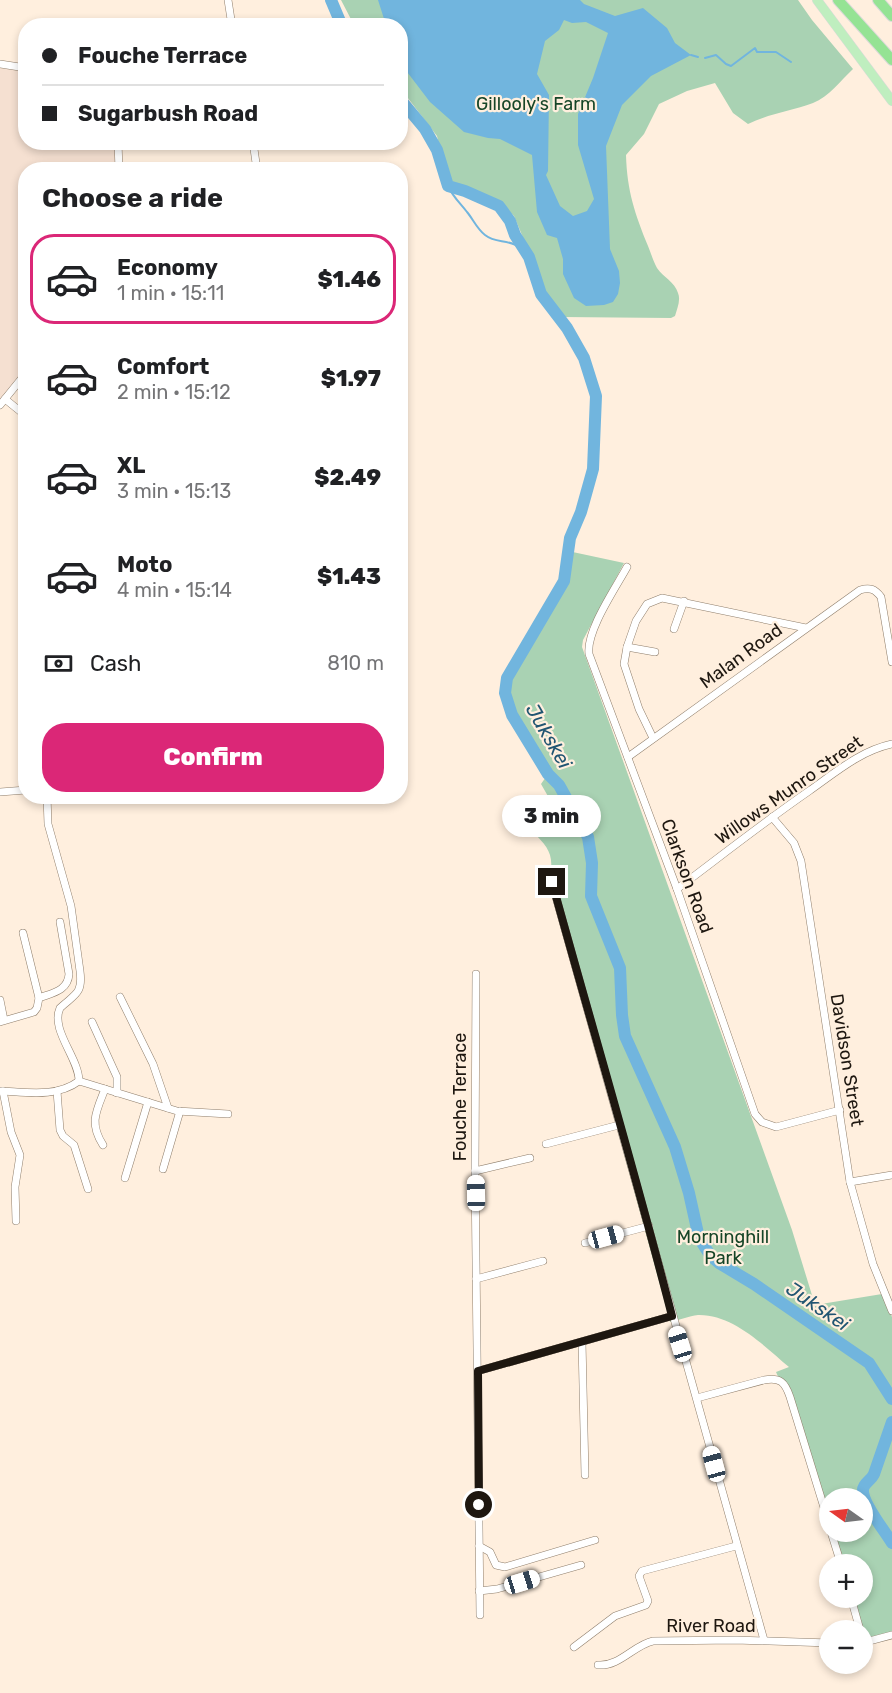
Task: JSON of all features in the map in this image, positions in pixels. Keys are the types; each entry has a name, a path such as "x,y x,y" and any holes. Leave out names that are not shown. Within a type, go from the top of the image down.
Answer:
{"highway":[{"path":"838,0 892,60"},
{"path":"878,0 892,16"}],"main road":[{"path":"817,0 892,100"}],"street":[{"path":"228,0 231,18"},
{"path":"0,64 18,67"},
{"path":"18,383 2,402 18,411"},
{"name":"Clarkson Road","path":"627,567 592,631 588,644 592,662 677,889 759,1119 767,1125 777,1127 840,1110"},
{"name":"Malan Road","path":"628,757 860,590 867,588 875,590 881,597 892,662"},
{"path":"653,738 639,709 624,664 636,621 647,604 662,598 684,601 806,628"},
{"path":"674,629 684,601"},
{"path":"627,647 655,652"},
{"name":"Willows Munro Street","path":"677,889 857,756 875,747 892,744"},
{"path":"0,792 18,791"},
{"path":"47,804 48,824 71,906 81,979 75,996 62,1005 58,1013 58,1023 75,1064 79,1081"},
{"name":"Davidson Street","path":"772,817 794,843 803,870 850,1182 873,1264 892,1311"},
{"path":"552,882 764,1640"},
{"path":"39,998 61,989 68,982 69,974 60,922"},
{"path":"0,1000 2,1021 34,1012 38,1008 39,998 23,933"},
{"name":"Fouche Terrace","path":"476,974 475,1171 480,1615"},
{"path":"120,997 153,1064 168,1108"},
{"path":"92,1022 117,1077 117,1093"},
{"path":"16,1221 15,1187 19,1154 1,1091 41,1093 57,1091 79,1081 180,1111 228,1114"},
{"path":"103,1145 97,1134 94,1119 105,1089"},
{"path":"57,1091 60,1130 63,1136 74,1145 88,1189"},
{"path":"125,1178 148,1102"},
{"path":"163,1169 180,1111"},
{"path":"546,1144 619,1125"},
{"path":"475,1171 530,1158"},
{"path":"850,1182 892,1175"},
{"path":"585,1243 649,1226"},
{"path":"476,1279 543,1261"},
{"path":"478,1371 672,1316"},
{"path":"582,1342 585,1475"},
{"path":"697,1398 764,1380 775,1378 783,1382 790,1397 819,1491"},
{"path":"479,1546 490,1552 496,1565 505,1567 596,1540"},
{"path":"574,1647 615,1616 647,1604 639,1576 642,1571 736,1546"},
{"path":"479,1591 497,1589 581,1565"},
{"path":"873,1639 892,1635"},
{"name":"River Road","path":"598,1665 609,1664 645,1642 653,1641 764,1640 819,1643"}],"shaded area":[{"path":"0,68 18,70 18,150 115,150 115,162 18,162 18,377 0,400"}],"green space":[{"name":"Gillooly's Farm","path":"341,0 798,0 853,69 819,100 748,124 733,113 715,83 687,91 659,104 644,134 626,155 632,202 639,223 657,268 674,286 679,296 675,316 671,318 562,317 551,304 514,216 503,206 453,183 443,161 437,136 408,98 408,18 350,18"},
{"name":"Morninghill Park","path":"568,551 624,563 583,640 582,647 792,1230 815,1305 882,1294 892,1317 892,1635 873,1640 873,1620 858,1620 854,1608 873,1608 873,1554 836,1554 832,1542 873,1542 873,1488 819,1488 819,1499 788,1399 776,1372 789,1367 736,1325 723,1320 698,1315 670,1322 549,880 551,858 543,842 532,831 539,812 549,798 541,784 548,774 512,715 505,693 507,678 564,581"}],"water":[{"path":"378,0 580,0 584,4 615,16 643,8 667,28 675,43 691,55 651,76 622,105 606,146 610,249 619,271 620,283 618,294 613,302 586,306 574,298 563,274 563,259 557,238 547,235 537,212 532,155 500,139 464,132 430,102 408,73 408,18 384,18","holes":["564,20 572,23 586,22 608,33 578,114 578,145 594,199 587,211 573,216 560,206 546,175 548,171 549,95 537,74 545,41 559,30"]}],"waterway":[{"name":"Jukskei","path":"331,0 339,18"},
{"path":"705,58 716,55 731,66 755,48 757,52 776,52 791,62"},
{"path":"691,55 698,57"},
{"name":"Jukskei","path":"408,109 425,129 437,150 448,186 499,206 510,221 515,235 529,257 541,294 567,328 584,358 596,396 593,469 581,512 570,538 564,581 507,678 505,693 512,715 548,774 559,785 588,837 592,863 591,896 620,968 625,1036 675,1147 689,1193 699,1238 710,1255 719,1263 754,1284 869,1363 892,1399"},
{"path":"448,186 482,233 495,240 517,246 529,257"},
{"name":"Jukskei","path":"892,1422 874,1474 863,1490 866,1502 892,1543"}],"route":[{"path":"479,1505 478,1371 672,1316 649,1226 552,882"}]}
